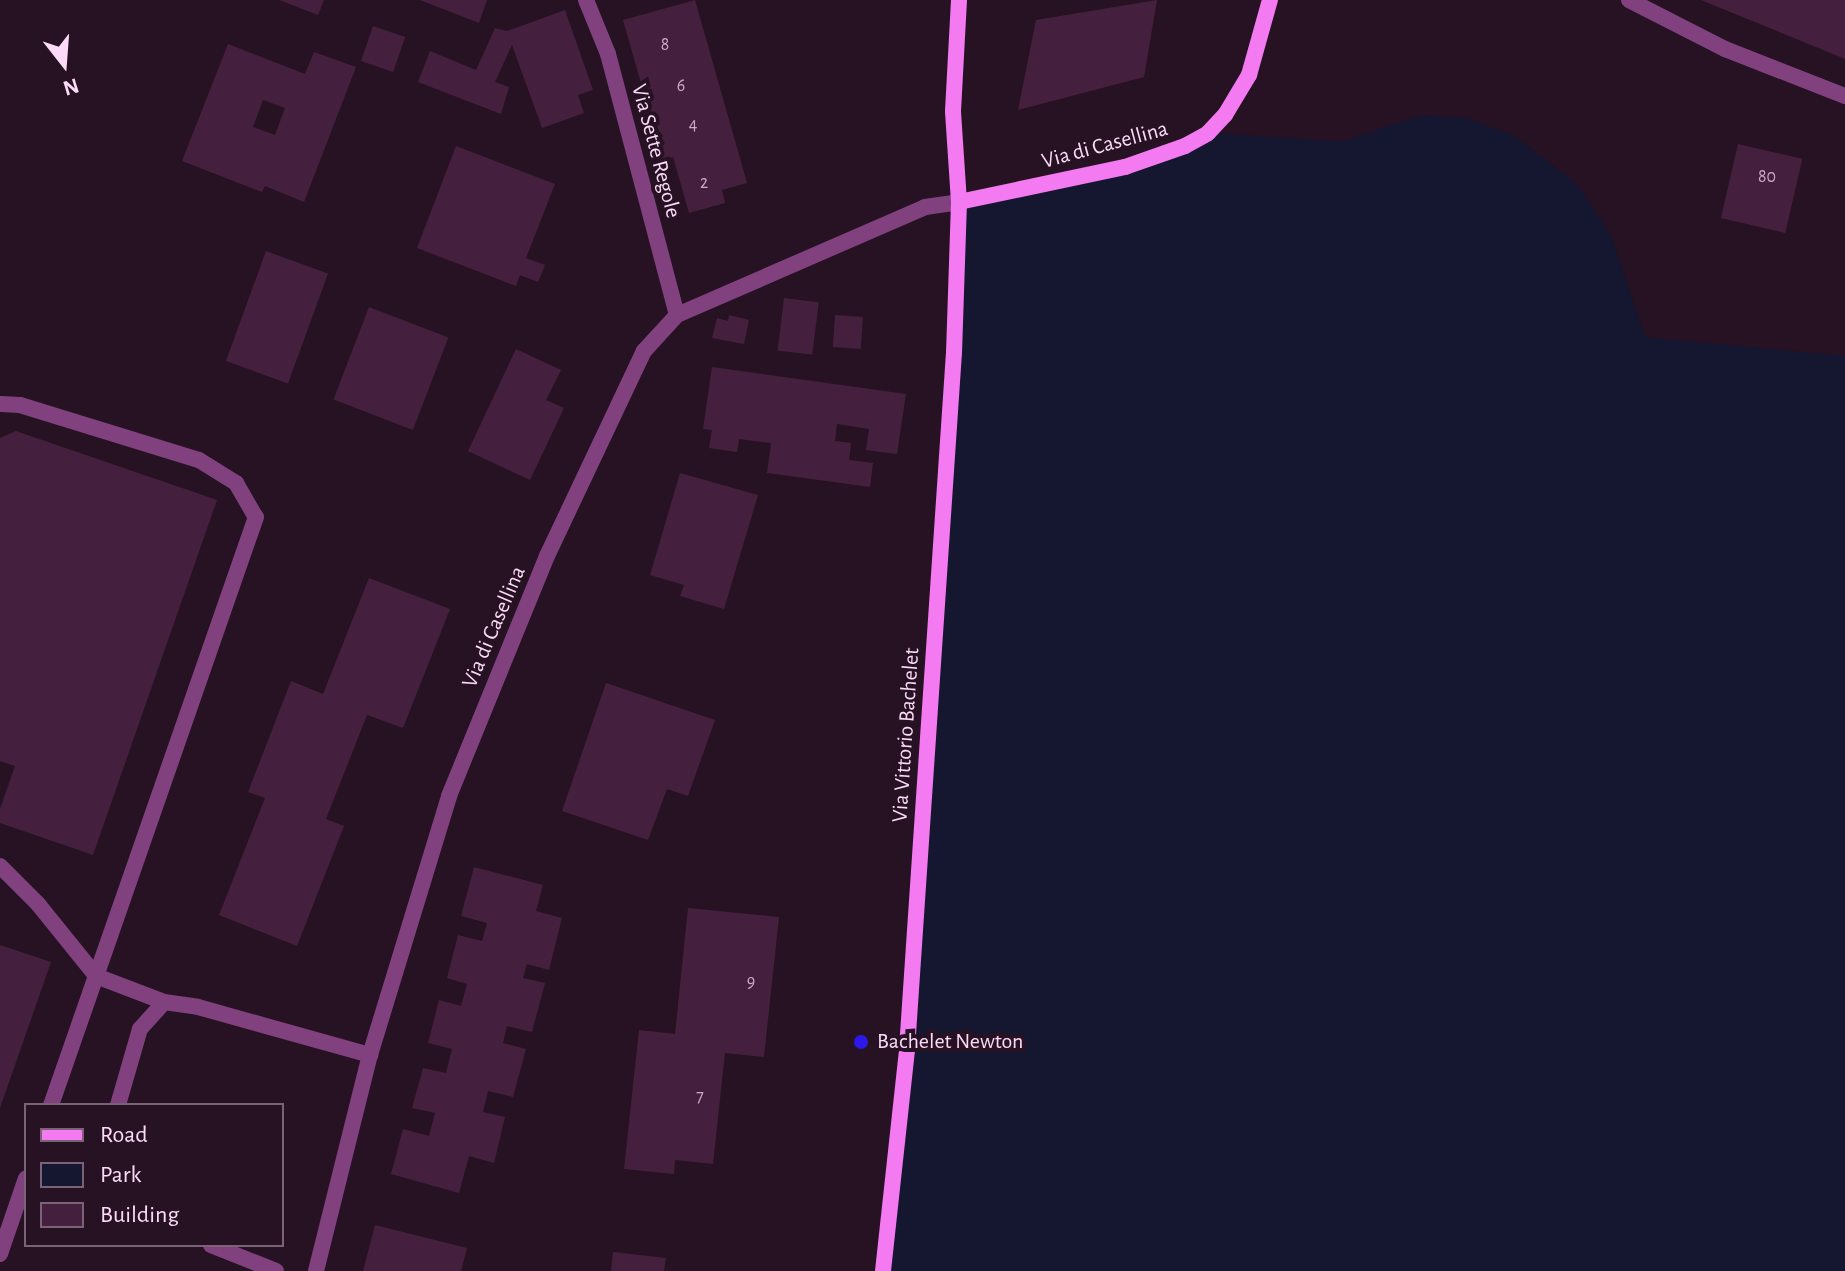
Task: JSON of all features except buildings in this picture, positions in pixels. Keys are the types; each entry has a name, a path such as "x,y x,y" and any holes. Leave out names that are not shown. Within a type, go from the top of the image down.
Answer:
{"street":[{"name":"Via Sette Regole","path":"586,0 608,54 677,315"},
{"path":"959,0 953,111 959,202"},
{"name":"Via di Casellina","path":"316,1271 370,1055 449,796 547,556 644,351 677,315 925,207 1125,167 1185,146 1208,133 1225,115 1249,75 1270,0"},
{"path":"1629,0 1737,55 1845,96"},
{"name":"Via Vittorio Bachelet","path":"883,1271 907,1049 954,353 959,202"},
{"path":"0,404 20,405 199,460 236,483 256,517 52,1103"},
{"path":"0,866 38,904 96,976 164,1002 198,1007 370,1055"},
{"path":"119,1103 140,1029 164,1002"},
{"path":"0,1254 24,1184"},
{"path":"216,1247 276,1271"}],"green space":[{"path":"1422,115 1466,118 1513,135 1576,183 1611,235 1645,337 1845,356 1845,1271 883,1271 959,202 1074,179 1208,133 1343,141"}],"place":[{"name":"Bachelet Newton","path":"861,1042"}]}
